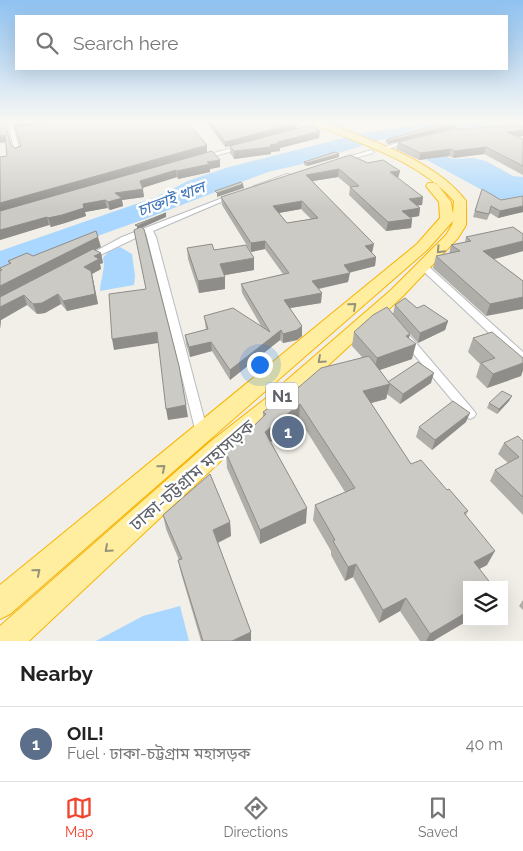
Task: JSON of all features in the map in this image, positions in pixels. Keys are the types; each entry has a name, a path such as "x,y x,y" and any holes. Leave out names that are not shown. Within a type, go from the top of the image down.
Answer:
{"highway":[{"name":"ঢাকা-চট্টগ্রাম মহাসড়ক","path":"0,604 408,260 436,233 447,219 445,202 431,184 376,151"},
{"name":"ঢাকা-চট্টগ্রাম মহাসড়ক","path":"6,641 218,449 383,311 396,293 451,238 459,224 460,202 444,183 423,169 377,151"},
{"path":"378,284 396,293"}],"street":[{"path":"192,160 227,151"},
{"path":"329,164 372,151"},
{"path":"80,262 148,229 300,172"},
{"path":"148,229 152,237 202,434"},
{"path":"424,267 523,358"},
{"path":"399,330 470,414"}],"water":[{"name":"চাক্তাই খাল","path":"292,151 346,151 311,162 268,172 19,264 0,275 0,251 156,197 190,180 229,167"},
{"path":"430,151 439,151 452,159 473,158 486,161 513,176 523,177 523,200 502,201 426,158"},
{"path":"120,247 132,254 135,276 134,285 100,291 104,265 103,258 108,252"},
{"path":"180,606 189,641 96,641 143,616"}],"building":[{"path":"7,151 186,151 0,203 0,157 7,156"},
{"path":"212,151 220,160 140,181 143,189 115,193 122,198 108,202 105,200 83,204 84,208 62,215 47,217 0,230 0,211"},
{"path":"416,151 436,151 420,153"},
{"path":"494,151 523,151 523,166"},
{"path":"335,152 339,154 307,163 304,162"},
{"path":"350,155 368,163 383,160 400,171 390,172 423,197 409,199 420,208 402,211 412,219 388,222 350,187 359,186 339,169 306,175 374,244 365,246 376,257 344,265 350,273 312,281 322,293 284,300 302,326 297,330 283,334 281,330 230,370 211,342 189,347 185,335 208,329 204,316 233,308 270,332 241,284 289,273 265,241 251,243 221,197","holes":["302,201 318,218 287,223 273,206"]},
{"path":"241,182 243,184 217,193 215,191"},
{"path":"482,189 501,200 523,196 523,206 500,211 491,206 489,214 475,211"},
{"path":"166,213 137,226 135,225"},
{"path":"141,227 144,229 179,366 186,405 166,409 157,332 112,339 109,294 146,289 134,230"},
{"path":"513,227 523,234 523,241 483,251 523,281 523,297 490,304 436,256 460,251 451,245 471,241 466,237"},
{"path":"96,231 98,237 0,286 0,271 2,270 0,268 11,263 8,261 27,253 33,256"},
{"path":"212,244 214,250 246,245 254,258 220,264 225,277 198,281 187,248"},
{"path":"93,249 101,253 94,256 99,259 84,267 91,271 95,294 63,301 58,294 42,303 33,304 24,295 0,307 0,297"},
{"path":"405,298 417,308 424,305 448,321 420,333 395,305"},
{"path":"387,307 410,334 406,336 416,344 377,358 354,332 373,315"},
{"path":"492,332 523,358 523,363 493,374 481,363 495,358 473,338"},
{"path":"369,356 390,384 363,391 411,464 421,460 447,490 449,489 468,511 464,513 495,551 474,562 489,581 463,581 463,614 430,634 406,598 383,610 356,564 348,567 333,541 335,540 315,505 355,488 300,404 265,432 307,508 260,530 226,453 266,414 263,412 274,404 279,407 294,396 292,393 321,368"},
{"path":"418,362 434,373 403,394 388,382"},
{"path":"502,391 512,396 499,409 489,403"},
{"path":"453,401 470,413 435,440 419,427"},
{"path":"518,436 523,441 523,497 495,470 519,457 504,443"},
{"path":"210,474 230,522 213,530 251,632 232,641 203,641 178,560 182,559 163,515"}],"place":[{"name":"OIL!","path":"288,432"}]}
